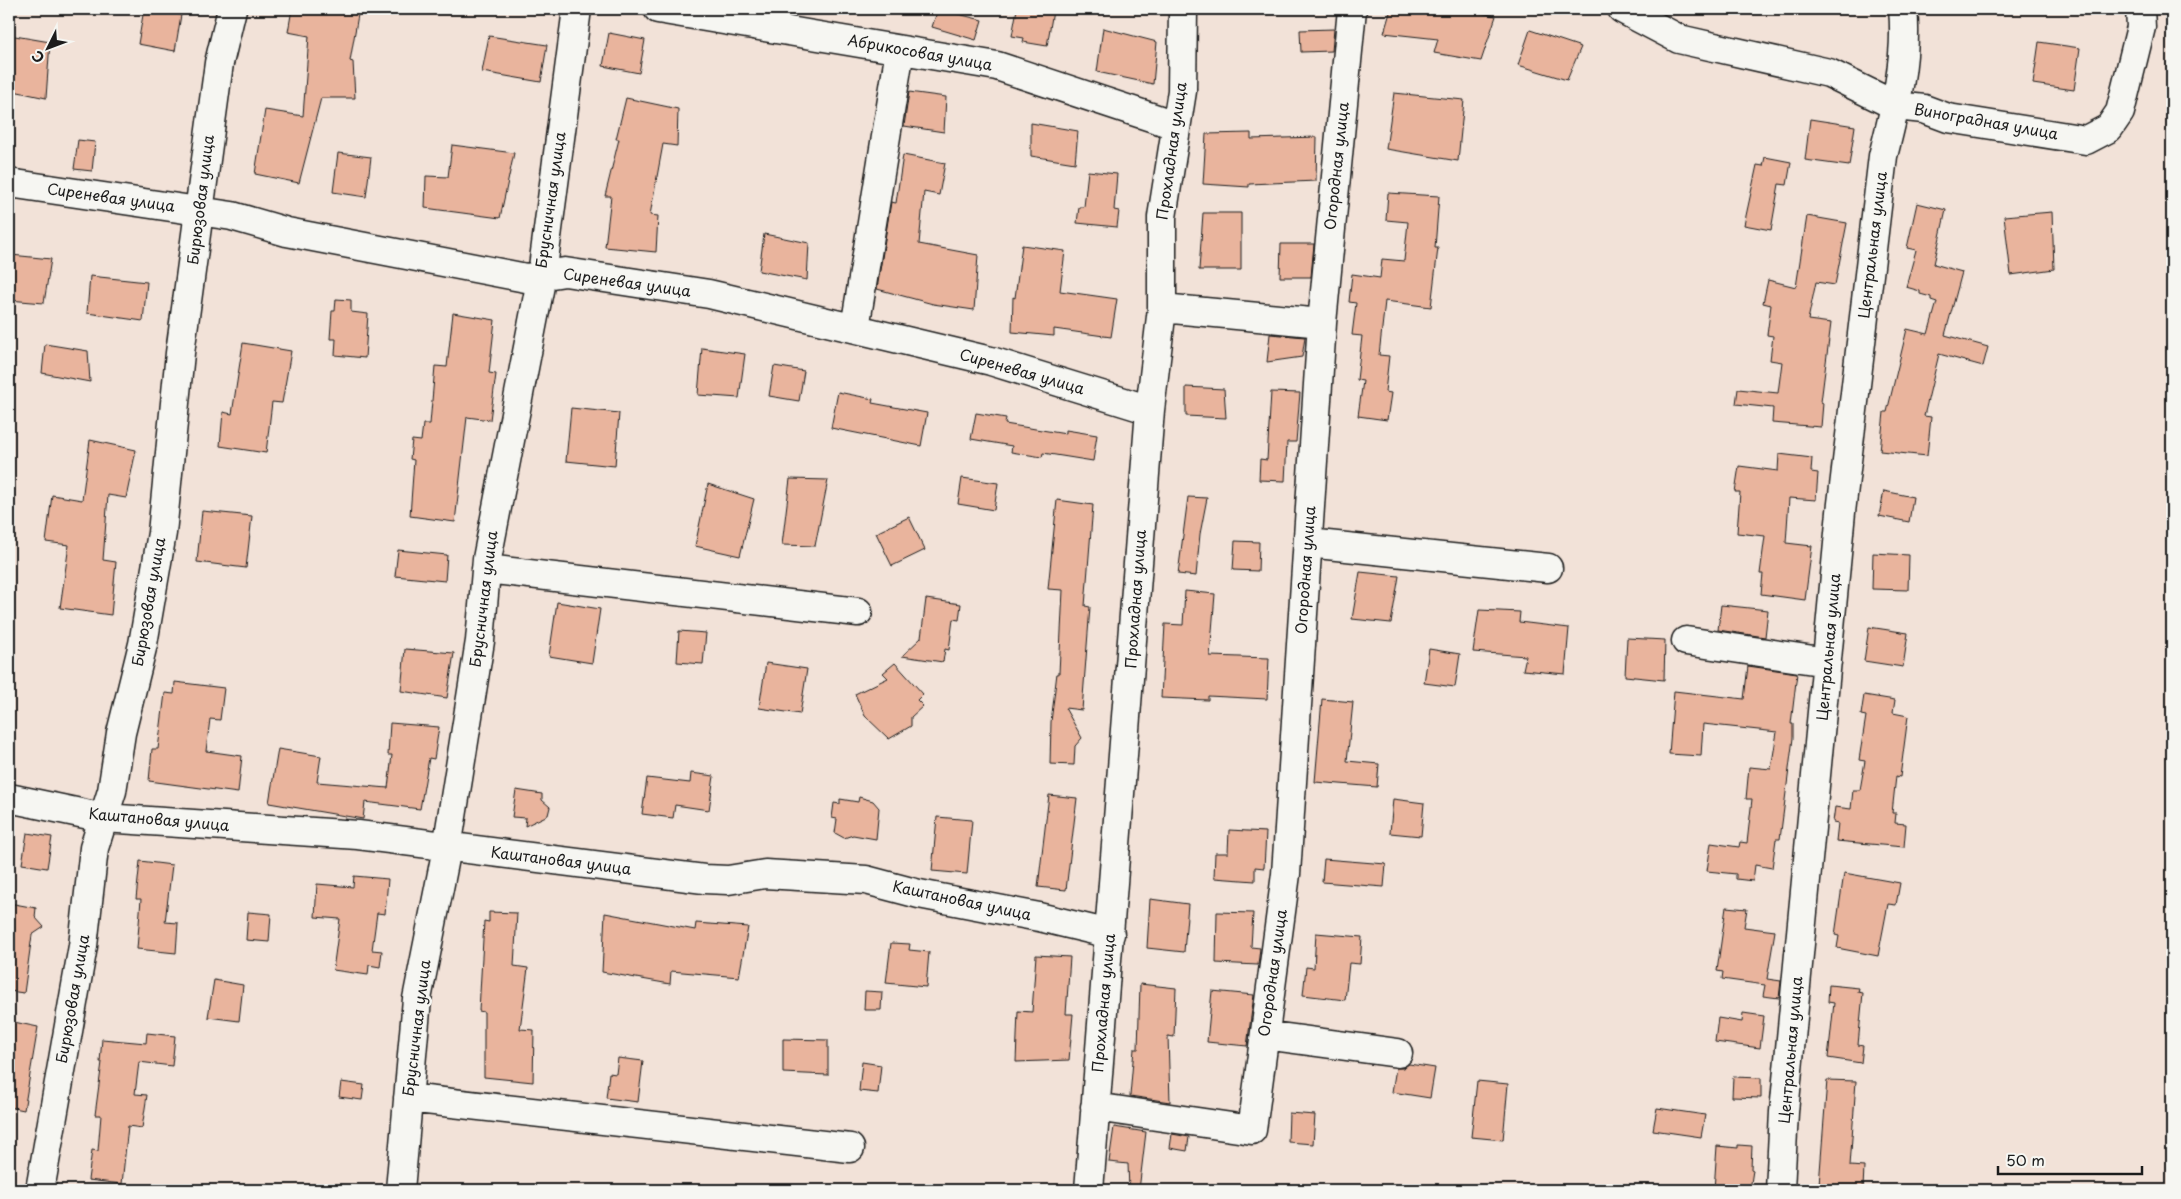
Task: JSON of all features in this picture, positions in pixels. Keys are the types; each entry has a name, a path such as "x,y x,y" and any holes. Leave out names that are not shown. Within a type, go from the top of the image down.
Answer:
{"street":[{"name":"Бирюзовая улица","path":"40,1190 83,946 94,848 112,791 121,734 143,644 162,533 180,353 219,63 232,9"},
{"name":"Брусничная улица","path":"400,1190 417,999 447,848 480,641 486,569 542,275 577,9"},
{"name":"Абрикосовая улица","path":"658,9 997,66 1175,125"},
{"name":"Прохладная улица","path":"1089,1190 1150,410 1162,308 1162,217 1175,125 1182,91 1183,9"},
{"name":"Огородная улица","path":"1096,1107 1252,1130 1286,874 1322,323 1352,9"},
{"name":"Виноградная улица","path":"1622,9 1679,39 1829,73 1896,106 1924,109 1948,118 2086,140 2109,128 2120,112 2141,18"},
{"name":"Центральная улица","path":"1780,1190 1784,1112 1842,512 1883,156 1896,106 1904,50 1903,9"},
{"path":"855,328 900,50"},
{"name":"Сиреневая улица","path":"9,183 232,216 287,232 526,278 565,272 710,294 991,361 1150,410"},
{"path":"1162,308 1322,323"},
{"path":"1308,543 1548,568"},
{"path":"486,569 858,612"},
{"path":"1686,641 1827,662"},
{"name":"Каштановая улица","path":"9,798 104,818 358,835 447,848 469,849 704,879 728,880 765,874 866,880 919,894 1039,917 1110,934"},
{"path":"1264,1035 1398,1053"},
{"path":"408,1098 850,1148"}],"building":[{"path":"144,9 181,15 175,51 138,44"},
{"path":"292,9 359,9 350,61 353,62 355,98 321,98 299,183 255,174 265,110 303,116 309,36 288,32"},
{"path":"938,9 982,20 976,40 932,27"},
{"path":"1017,9 1053,11 1047,46 1023,42 1024,38 1012,36"},
{"path":"1391,9 1459,9 1496,16 1481,61 1434,53 1438,39 1384,33"},
{"path":"1103,28 1157,42 1153,84 1097,72"},
{"path":"1334,29 1332,51 1301,52 1300,30"},
{"path":"1530,30 1581,47 1567,80 1518,65"},
{"path":"609,33 645,40 639,73 603,66"},
{"path":"9,35 50,42 46,98 9,90"},
{"path":"489,36 547,45 541,82 482,72"},
{"path":"2039,42 2080,48 2074,90 2033,84"},
{"path":"909,92 946,97 944,132 904,126"},
{"path":"1394,93 1464,100 1458,161 1386,149"},
{"path":"626,98 678,109 677,146 663,144 650,215 658,216 656,252 605,247 611,196 605,196 619,139 616,139"},
{"path":"1810,119 1855,126 1849,166 1805,160"},
{"path":"1031,123 1078,131 1075,163 1031,156"},
{"path":"1251,133 1251,139 1317,137 1316,181 1249,184 1249,187 1203,184 1206,134"},
{"path":"78,140 95,142 92,171 74,169"},
{"path":"452,145 514,153 500,218 425,208 426,176 448,177"},
{"path":"338,153 371,157 366,197 333,192"},
{"path":"903,155 945,163 939,195 924,192 919,244 978,255 974,310 933,304 877,289 891,202 896,203"},
{"path":"1765,157 1791,162 1787,185 1779,184 1771,230 1744,225 1757,165 1763,166"},
{"path":"1088,171 1117,174 1114,210 1119,211 1117,227 1077,223 1079,207 1084,207"},
{"path":"1388,193 1439,196 1435,248 1438,248 1431,307 1385,301 1379,355 1389,356 1385,392 1391,393 1387,420 1358,416 1363,381 1357,380 1362,336 1352,335 1356,303 1349,302 1352,274 1380,278 1382,259 1404,261 1408,222 1386,220"},
{"path":"1917,203 1946,210 1934,264 1962,272 1945,335 1988,347 1983,366 1939,354 1924,416 1931,417 1927,456 1880,451 1884,412 1887,412 1907,329 1928,334 1937,302 1931,300 1931,297 1920,294 1920,291 1906,287 1916,250 1907,248"},
{"path":"2052,212 2054,269 2011,275 2004,216"},
{"path":"1203,213 1241,213 1241,270 1199,270"},
{"path":"1807,216 1847,223 1835,285 1816,282 1808,320 1831,323 1821,402 1823,403 1821,427 1772,423 1773,408 1736,404 1738,389 1778,393 1782,362 1770,360 1773,336 1767,335 1771,305 1763,303 1768,280 1796,287"},
{"path":"764,234 809,243 807,280 759,271"},
{"path":"1281,244 1314,244 1311,277 1280,277"},
{"path":"1022,245 1065,251 1060,291 1117,299 1111,337 1054,329 1054,336 1012,332 1013,297 1015,298"},
{"path":"11,255 51,259 44,303 9,300"},
{"path":"90,276 147,282 143,321 87,313"},
{"path":"336,299 351,300 351,312 368,314 365,358 335,355 336,339 330,339 332,311 335,311"},
{"path":"453,313 495,320 489,373 496,374 490,420 467,417 455,522 410,516 414,460 410,459 412,440 421,441 423,424 430,424 435,366 447,367"},
{"path":"1270,334 1305,337 1302,357 1267,362"},
{"path":"243,343 291,351 282,403 272,402 266,453 220,446 223,412 232,414"},
{"path":"45,344 88,351 90,382 42,373"},
{"path":"702,348 745,354 739,398 698,395"},
{"path":"774,366 804,371 799,401 769,396"},
{"path":"1186,387 1224,389 1226,418 1186,416"},
{"path":"838,392 873,399 872,403 927,413 921,446 831,428"},
{"path":"1271,392 1300,393 1296,442 1287,442 1285,481 1259,480 1260,459 1267,460"},
{"path":"571,408 619,413 615,466 566,461"},
{"path":"976,413 1006,418 1005,424 1066,434 1066,430 1097,435 1093,461 1043,453 1042,457 1011,452 1012,446 971,439"},
{"path":"90,440 136,450 126,498 108,495 103,560 116,562 111,615 60,608 69,545 46,542 52,495 82,500"},
{"path":"1779,454 1812,458 1811,472 1818,473 1816,500 1789,498 1786,543 1812,546 1805,600 1761,594 1763,574 1760,574 1765,536 1737,533 1740,492 1735,492 1739,466 1778,471"},
{"path":"962,478 998,483 994,510 958,504"},
{"path":"790,479 828,480 815,546 782,545"},
{"path":"708,484 754,499 740,556 695,546"},
{"path":"1884,491 1913,497 1909,522 1879,516"},
{"path":"1188,497 1207,498 1200,534 1196,576 1178,574"},
{"path":"1057,500 1093,505 1085,606 1090,607 1082,710 1065,708 1082,738 1075,746 1074,765 1050,764 1051,722 1057,673 1059,673 1063,590 1048,589"},
{"path":"202,511 252,516 246,568 197,562"},
{"path":"909,517 925,550 892,566 876,533"},
{"path":"1235,541 1259,542 1258,571 1233,570"},
{"path":"398,550 447,555 445,581 395,576"},
{"path":"1873,553 1909,555 1908,590 1872,589"},
{"path":"1360,572 1399,576 1391,623 1352,619"},
{"path":"1185,591 1215,594 1210,656 1269,658 1267,699 1208,696 1208,700 1161,698 1165,624 1183,625"},
{"path":"926,599 961,604 959,620 953,619 949,650 945,649 943,662 902,656 921,638"},
{"path":"557,602 600,609 592,663 549,656"},
{"path":"1721,605 1768,610 1765,637 1718,630"},
{"path":"1479,610 1520,612 1519,622 1569,628 1565,674 1523,670 1526,656 1473,652"},
{"path":"1869,627 1908,633 1903,667 1864,661"},
{"path":"679,631 706,633 703,664 677,662"},
{"path":"1627,638 1665,640 1664,680 1625,676"},
{"path":"405,649 454,653 447,698 401,691"},
{"path":"1429,649 1460,654 1455,687 1424,683"},
{"path":"766,663 807,669 800,714 759,708"},
{"path":"895,663 923,694 917,700 923,706 911,717 911,726 889,739 865,716 855,694 888,678 883,673"},
{"path":"1748,666 1797,673 1791,724 1793,724 1793,738 1780,839 1776,839 1772,868 1755,865 1753,881 1736,879 1736,874 1707,871 1711,843 1739,847 1740,842 1747,843 1752,799 1746,799 1749,767 1771,769 1777,732 1703,724 1701,756 1669,754 1674,691 1744,699"},
{"path":"175,682 224,688 220,720 210,719 206,751 242,756 238,793 149,781 152,749 158,749 165,693 174,694"},
{"path":"1864,695 1895,700 1893,713 1908,716 1900,777 1896,776 1892,813 1896,813 1895,823 1906,824 1904,847 1836,841 1838,823 1833,822 1835,807 1851,809 1853,790 1860,790 1865,761 1859,760 1866,716 1861,715"},
{"path":"1322,699 1353,702 1347,761 1379,764 1377,787 1315,782"},
{"path":"390,723 439,727 434,759 429,758 420,809 365,802 363,819 269,803 278,749 321,756 317,782 388,788 392,755 388,755"},
{"path":"691,773 714,776 709,810 675,805 673,818 642,814 647,778 690,783"},
{"path":"516,790 542,794 542,800 550,807 548,815 525,826 526,818 512,817"},
{"path":"1049,795 1077,798 1066,890 1038,887"},
{"path":"859,797 873,801 879,808 876,839 853,835 844,838 835,833 837,819 832,818 834,803 840,804 840,799 858,802"},
{"path":"1393,799 1424,803 1421,836 1390,833"},
{"path":"937,817 972,820 967,874 932,871"},
{"path":"1229,830 1266,832 1264,868 1255,867 1255,881 1214,878 1215,853 1228,853"},
{"path":"27,833 52,837 47,868 22,864"},
{"path":"1324,859 1386,864 1384,887 1322,882"},
{"path":"140,861 172,865 165,922 178,923 176,953 137,949 141,899 136,899"},
{"path":"1844,873 1900,883 1896,905 1888,904 1878,956 1837,948 1839,936 1835,935"},
{"path":"354,876 388,879 385,914 377,913 372,950 382,951 380,967 369,965 368,975 333,970 340,919 315,917 317,884 353,887"},
{"path":"1150,899 1188,904 1184,952 1147,948"},
{"path":"9,903 36,908 35,917 44,927 32,935 24,993 9,991"},
{"path":"1726,907 1747,909 1744,927 1775,931 1767,979 1781,981 1779,998 1763,996 1765,985 1722,979 1723,972 1717,971"},
{"path":"248,912 271,914 269,942 246,940"},
{"path":"489,912 517,913 514,966 528,968 520,1029 534,1030 533,1082 484,1077 484,1012 479,1011 484,921 489,922"},
{"path":"1217,912 1253,913 1251,947 1260,948 1258,965 1216,963"},
{"path":"605,913 695,930 696,923 748,927 739,977 671,971 670,984 602,972"},
{"path":"1316,933 1362,937 1360,964 1349,963 1345,1000 1303,995 1306,967 1314,968"},
{"path":"891,943 910,944 909,950 929,952 926,987 886,983"},
{"path":"1036,955 1070,957 1066,1014 1073,1014 1069,1060 1016,1062 1018,1011 1032,1012"},
{"path":"214,980 243,985 239,1021 208,1017"},
{"path":"1140,984 1176,988 1174,1037 1168,1036 1170,1102 1130,1096 1134,1049 1138,1049"},
{"path":"1829,985 1859,988 1858,992 1863,993 1858,1045 1863,1046 1861,1063 1828,1058 1834,1003 1828,1002"},
{"path":"865,991 882,992 881,1010 864,1010"},
{"path":"1212,991 1254,995 1247,1046 1207,1042"},
{"path":"1743,1013 1764,1016 1760,1048 1715,1042 1718,1018 1742,1022"},
{"path":"9,1021 38,1027 24,1110 9,1107"},
{"path":"147,1033 175,1036 172,1066 139,1062 135,1094 147,1095 142,1128 128,1126 122,1184 88,1180 92,1150 98,1151 101,1115 95,1115 102,1062 100,1062 102,1039 146,1043"},
{"path":"783,1039 828,1040 828,1075 783,1073"},
{"path":"618,1058 643,1061 638,1102 606,1098 609,1073 616,1074"},
{"path":"862,1062 881,1065 878,1093 859,1091"},
{"path":"1409,1064 1435,1068 1430,1098 1392,1092 1396,1068 1403,1068"},
{"path":"1733,1077 1761,1078 1761,1098 1732,1097"},
{"path":"1827,1080 1856,1081 1850,1166 1864,1167 1863,1188 1819,1185"},
{"path":"1477,1081 1508,1084 1503,1140 1471,1137"},
{"path":"341,1082 364,1085 362,1100 339,1097"},
{"path":"1657,1108 1705,1115 1701,1137 1653,1130"},
{"path":"1289,1113 1315,1115 1313,1144 1288,1142"},
{"path":"1114,1127 1146,1132 1139,1190 1129,1190 1128,1164 1109,1162"},
{"path":"1172,1134 1189,1137 1187,1151 1170,1148"},
{"path":"1738,1145 1752,1146 1751,1169 1753,1170 1750,1190 1714,1190 1717,1146 1738,1148"}]}
